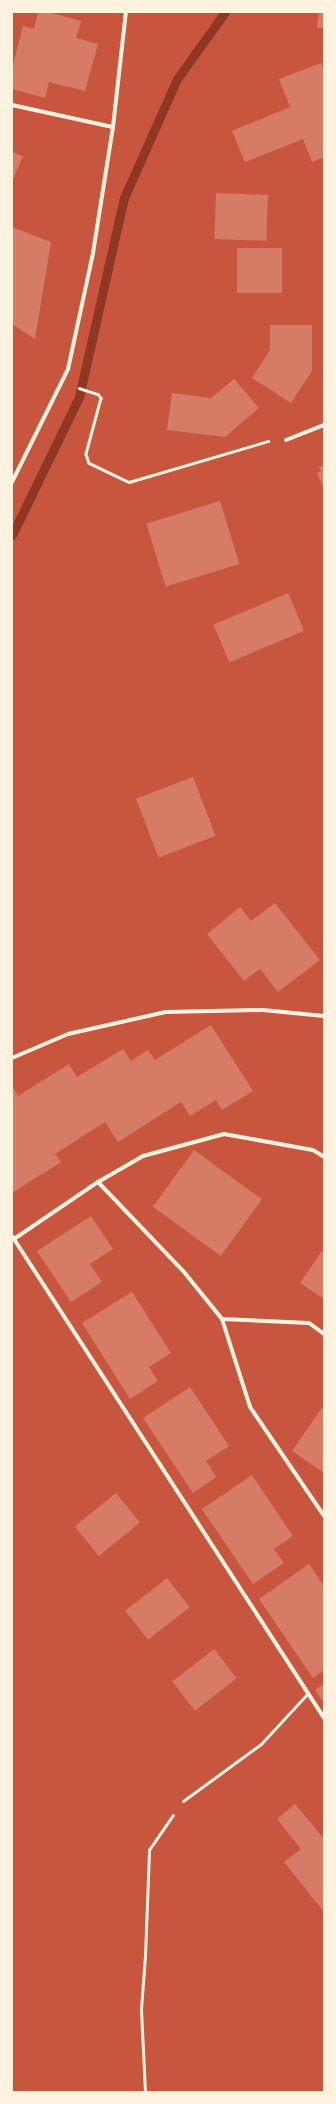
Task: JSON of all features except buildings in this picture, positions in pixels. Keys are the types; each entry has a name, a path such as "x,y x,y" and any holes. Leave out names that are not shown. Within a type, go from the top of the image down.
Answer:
{"street":[{"path":"12,482 68,369 93,253 113,127 126,12"},
{"path":"12,105 113,127"},
{"path":"286,440 324,425"},
{"path":"12,1058 68,1034 166,1012 264,1010 324,1016"},
{"path":"324,1157 313,1150 224,1134 143,1156 98,1182 13,1237 324,1718"},
{"path":"98,1182 184,1272 222,1319 250,1407 324,1516"},
{"path":"222,1319 308,1323 324,1334"}],"lane":[{"path":"183,1801 261,1744 308,1693"}],"path":[{"path":"77,388 98,394 101,398 86,454 89,463 100,470 129,482 280,438 286,440"},
{"path":"145,2092 141,2009 146,1956 148,1850 183,1801"}],"waterway":[{"path":"12,535 79,397 124,198 177,79 225,12"}]}
